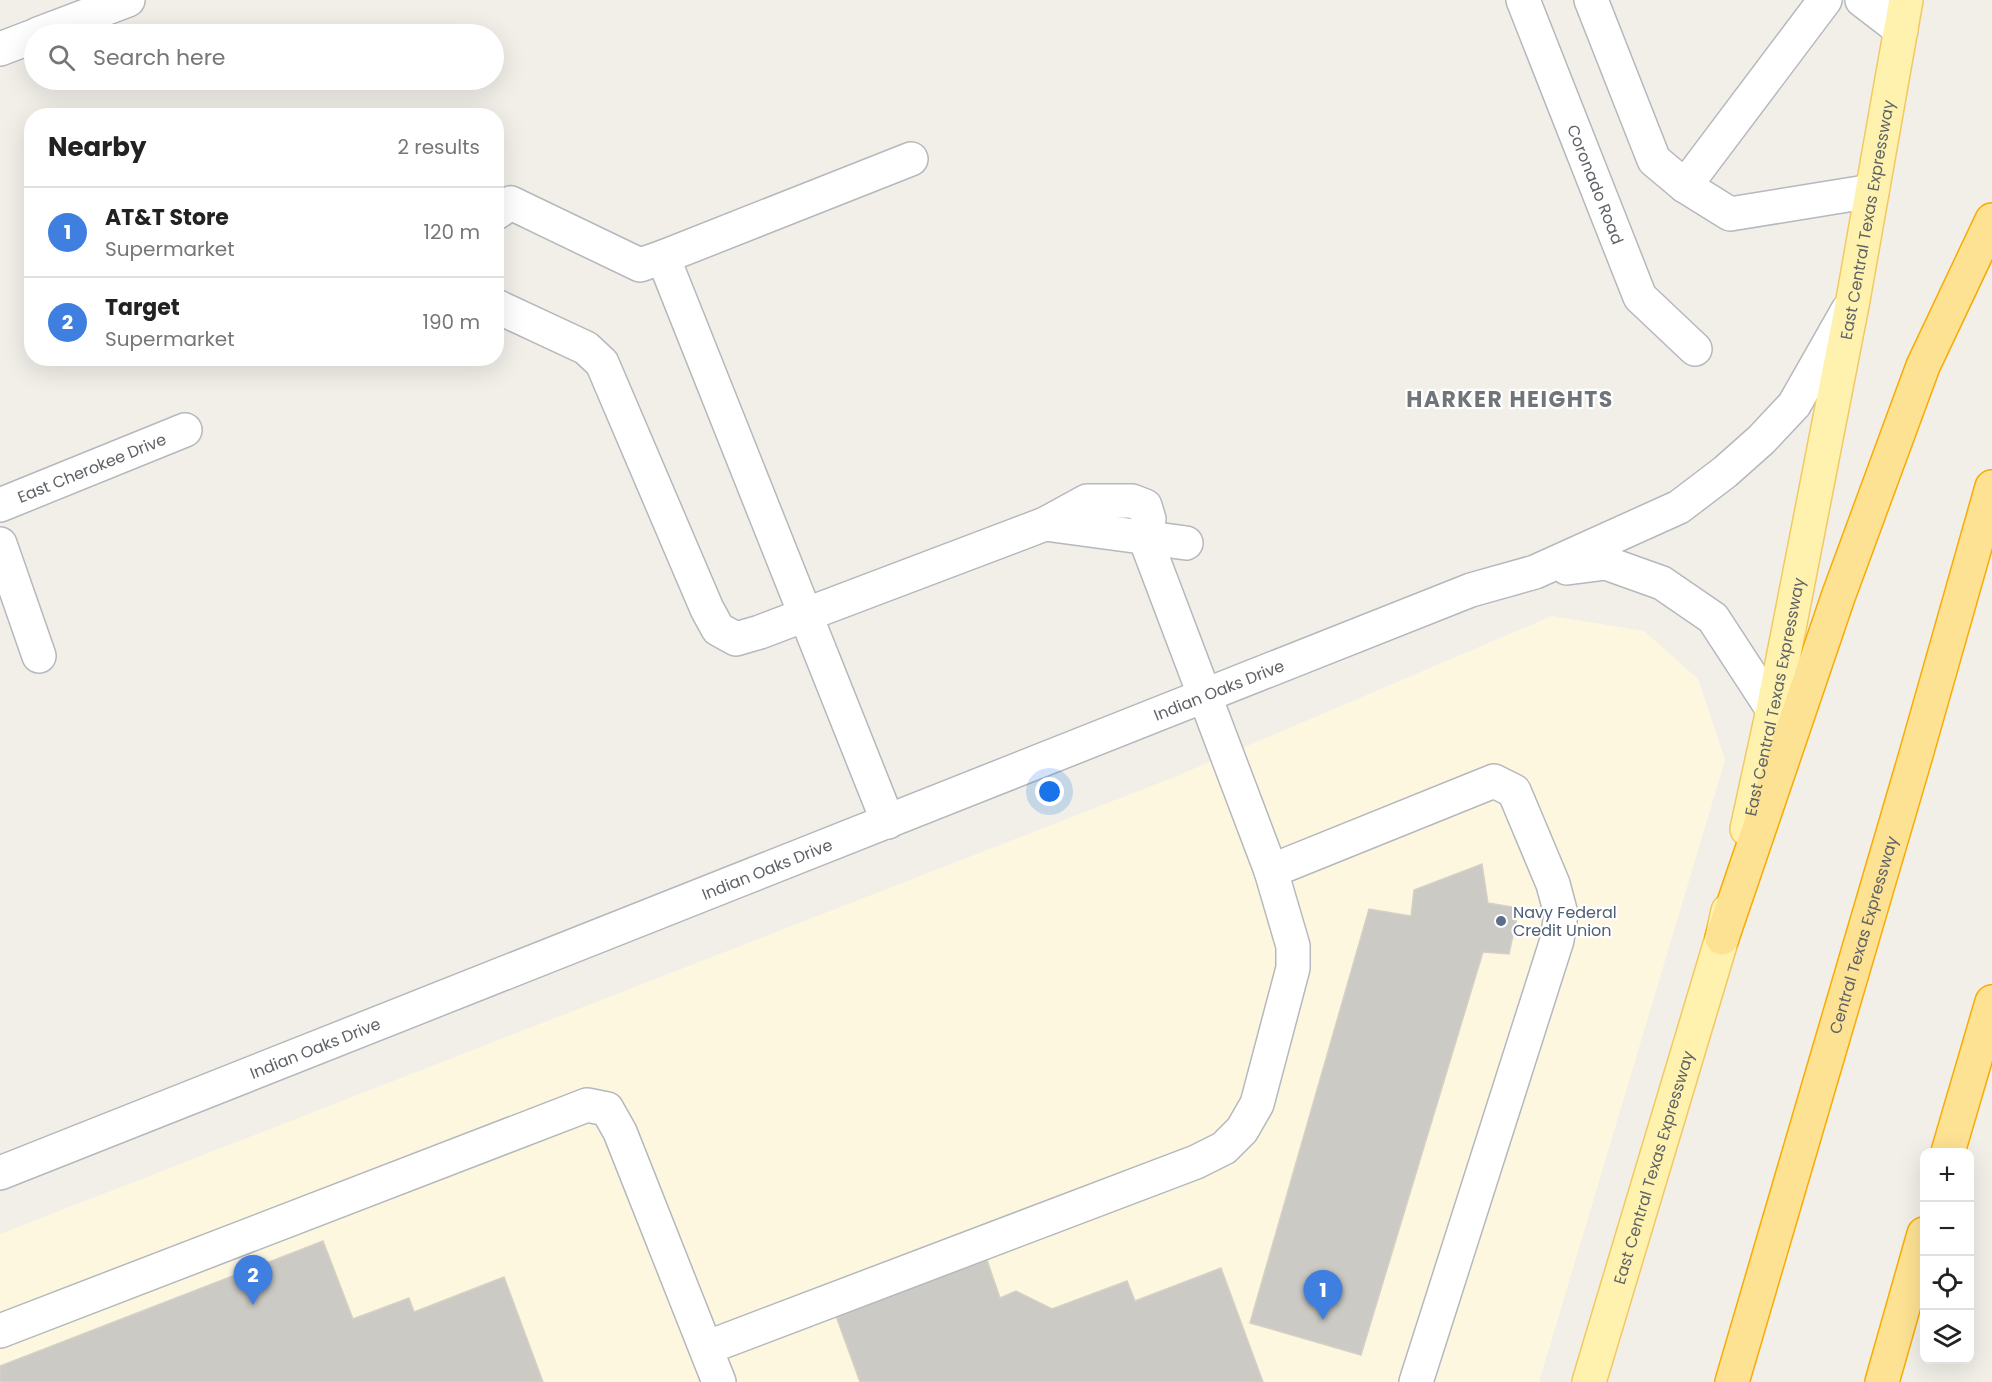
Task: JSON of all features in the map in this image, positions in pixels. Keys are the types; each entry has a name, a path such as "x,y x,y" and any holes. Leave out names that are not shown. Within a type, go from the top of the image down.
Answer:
{"highway":[{"path":"1722,938 1838,597 1923,366 1992,220"},
{"name":"Central Texas Expressway","path":"1732,1382 1992,488"},
{"path":"1949,1148 1992,1002"},
{"path":"1882,1382 1920,1248"}],"main road":[{"name":"East Central Texas Expressway","path":"1589,1382 1722,938 1773,710 1853,300 1903,15"}],"street":[{"path":"65,24 128,0"},
{"name":"Coronado Road","path":"1523,0 1640,297 1695,349"},
{"path":"1591,0 1654,160 1685,186 1730,214 1872,191"},
{"path":"1685,186 1825,0"},
{"path":"1862,0 1903,15"},
{"path":"0,49 24,40"},
{"path":"504,208 511,203 640,265 911,159"},
{"path":"663,257 888,822"},
{"path":"1535,572 1679,507 1725,472 1761,440 1794,405 1853,300"},
{"path":"504,310 586,348 602,363 702,598 718,629 736,639 760,632 1045,524 1186,543"},
{"name":"East Cherokee Drive","path":"0,505 185,430"},
{"path":"706,1348 1196,1162 1224,1148 1242,1130 1257,1104 1293,968 1293,946 1271,871 1145,538"},
{"path":"0,544 39,656"},
{"path":"1535,572 1606,562 1662,583 1713,618 1773,710"},
{"name":"Indian Oaks Drive","path":"0,1173 1471,590 1535,572"},
{"path":"1271,871 1494,781 1514,791 1553,884 1562,914 1557,940 1416,1382"},
{"path":"0,1331 587,1105 607,1109 620,1132 719,1382"}],"shaded area":[{"path":"1552,616 1644,631 1698,679 1725,760 1539,1382 0,1382 0,1234 1172,778"}],"building":[{"path":"1482,864 1488,903 1519,908 1509,954 1483,952 1361,1355 1250,1323 1369,909 1411,916 1414,890"},
{"path":"323,1241 353,1319 409,1298 414,1312 504,1277 543,1382 0,1382 0,1366"},
{"path":"987,1260 1000,1298 1016,1291 1052,1309 1127,1281 1135,1301 1221,1268 1263,1382 860,1382 836,1316"}],"place":[{"name":"Navy Federal Credit Union","path":"1501,921"},
{"name":"Target","path":"253,1305"},
{"name":"AT&T Store","path":"1323,1320"}],"district":[{"name":"HARKER HEIGHTS","path":"1510,399"}]}
